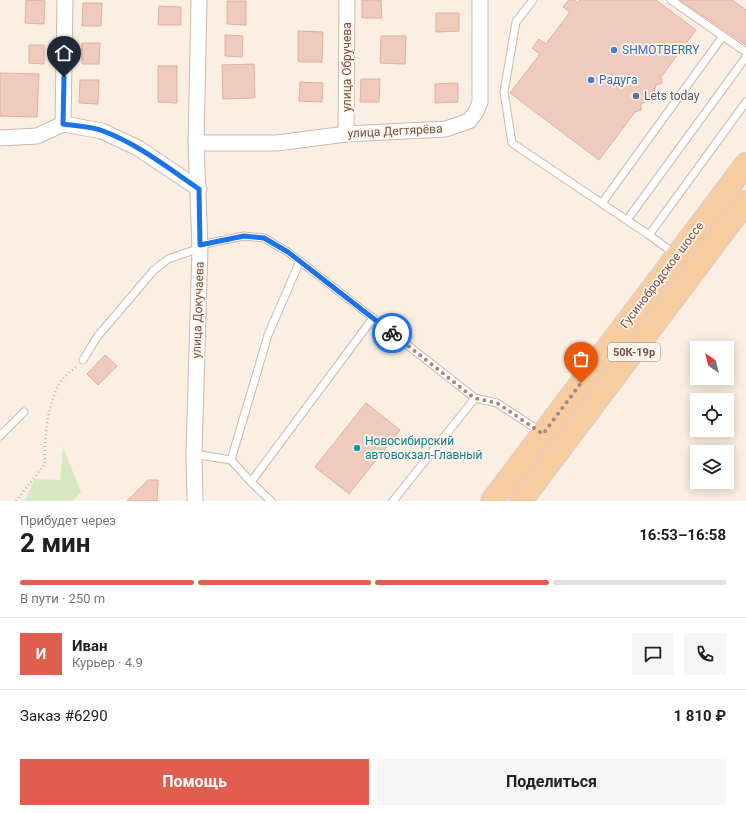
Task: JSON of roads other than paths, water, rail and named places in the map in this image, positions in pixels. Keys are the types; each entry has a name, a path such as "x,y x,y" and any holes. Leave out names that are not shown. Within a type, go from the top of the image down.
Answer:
{"main road":[{"name":"Гусинобродское шоссе","path":"492,501 746,164"},
{"name":"Гусинобродское шоссе","path":"522,501 746,202"}],"street":[{"path":"63,124 66,0"},
{"name":"улица Докучаева","path":"195,501 194,454 200,246 199,189 196,144 199,0"},
{"name":"улица Обручева","path":"346,134 347,0"},
{"name":"улица Дегтярёва","path":"196,144 277,143 346,134 446,129 469,121 476,112 480,102 480,0"},
{"path":"0,138 37,136 63,124 102,130 138,148 199,189"}],"lane":[{"path":"533,0 516,22 504,92 512,142 650,235 677,256"},
{"path":"671,0 746,52"},
{"path":"602,203 723,36"},
{"path":"627,220 746,57"},
{"path":"650,235 746,102"},
{"path":"83,360 97,337 154,270 168,259 200,246 244,236 264,238 300,261 474,398 497,403 543,434"},
{"path":"231,460 268,335 300,261"},
{"path":"251,482 373,318"},
{"path":"393,501 474,398"},
{"path":"0,436 24,412"},
{"path":"194,454 231,460 271,501"}],"place":[{"name":"SHMOTBERRY","path":"614,50"},
{"name":"Радуга","path":"591,80"},
{"name":"Lets today","path":"636,96"},
{"name":"Новосибирский автовокзал-Главный","path":"357,448"}]}
